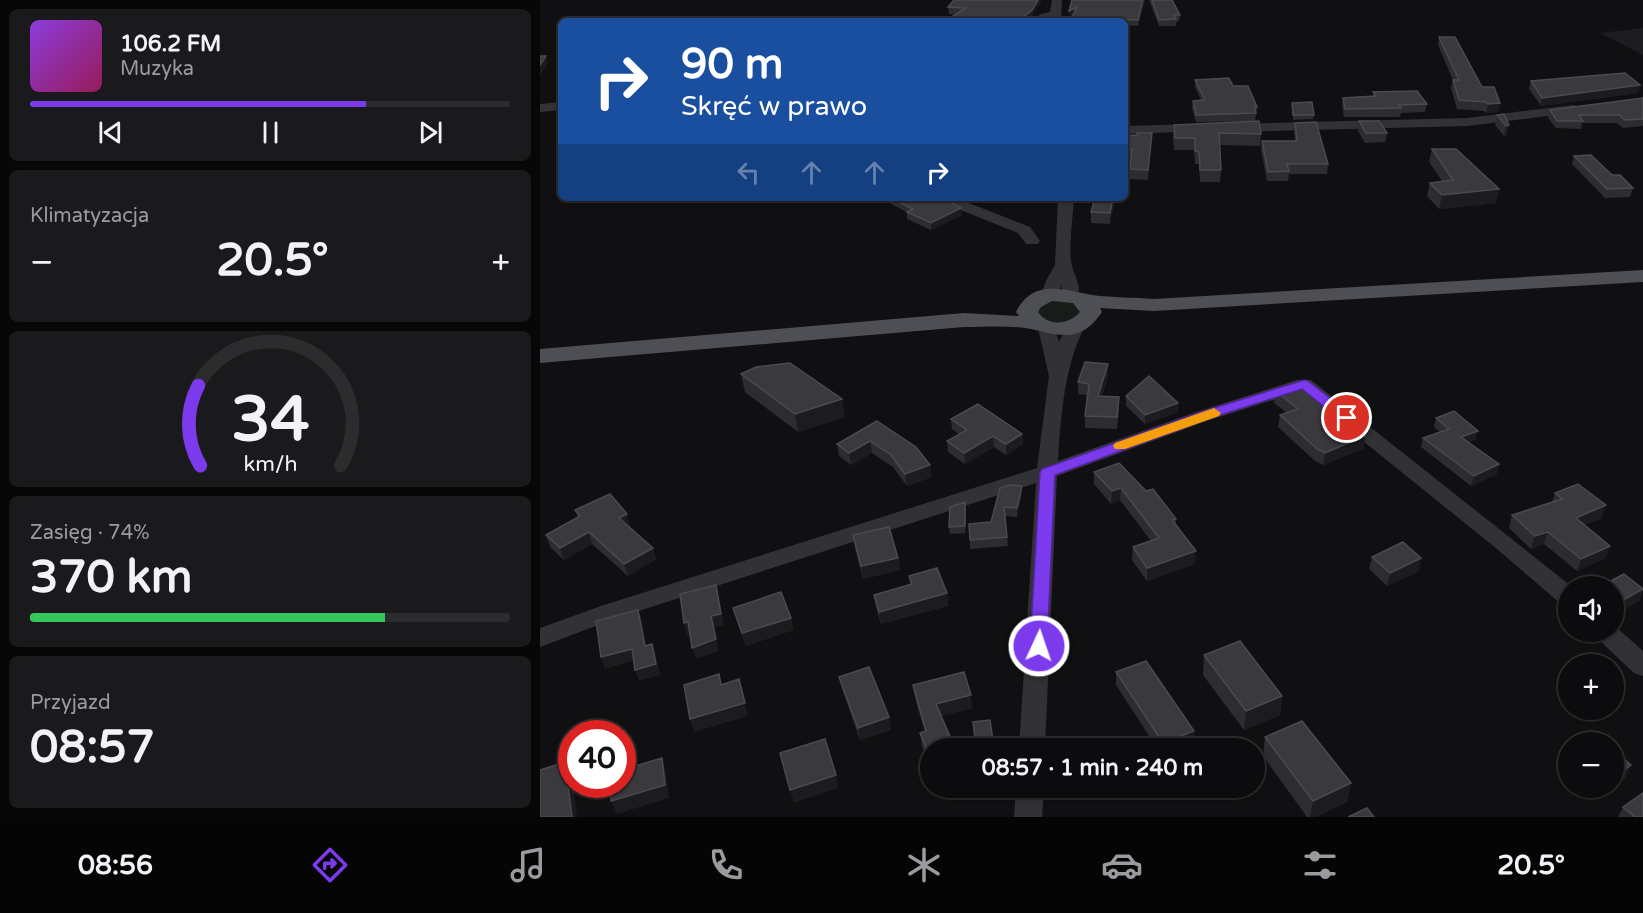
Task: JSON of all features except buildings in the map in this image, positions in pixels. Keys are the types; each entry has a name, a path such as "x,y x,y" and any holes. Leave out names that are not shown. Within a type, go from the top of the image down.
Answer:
{"main road":[{"path":"540,356 963,320 1037,319 1074,307 1154,305 1643,276"},
{"path":"1037,319 1041,298 1074,307"}],"street":[{"path":"1055,18 1057,0"},
{"path":"540,108 558,106"},
{"path":"1128,130 1467,122 1587,107"},
{"path":"951,201 1024,230 1032,241"},
{"path":"1033,738 1047,472 1058,379 1074,307 1070,281 1063,264 1066,201"},
{"path":"1037,319 1058,379"},
{"path":"540,638 609,612 1047,472 1203,416 1304,384 1558,589"},
{"path":"1617,642 1643,666"},
{"path":"1028,817 1029,798"}],"shaded area":[{"path":"1643,28 1643,55 1600,33"},
{"path":"1070,300 1083,309 1076,321 1053,324 1037,315 1038,307 1048,301"}],"slow traffic":[{"path":"1120,446 1214,413"}],"route":[{"path":"1039,646 1047,472 1203,416 1304,384 1347,418"}]}
